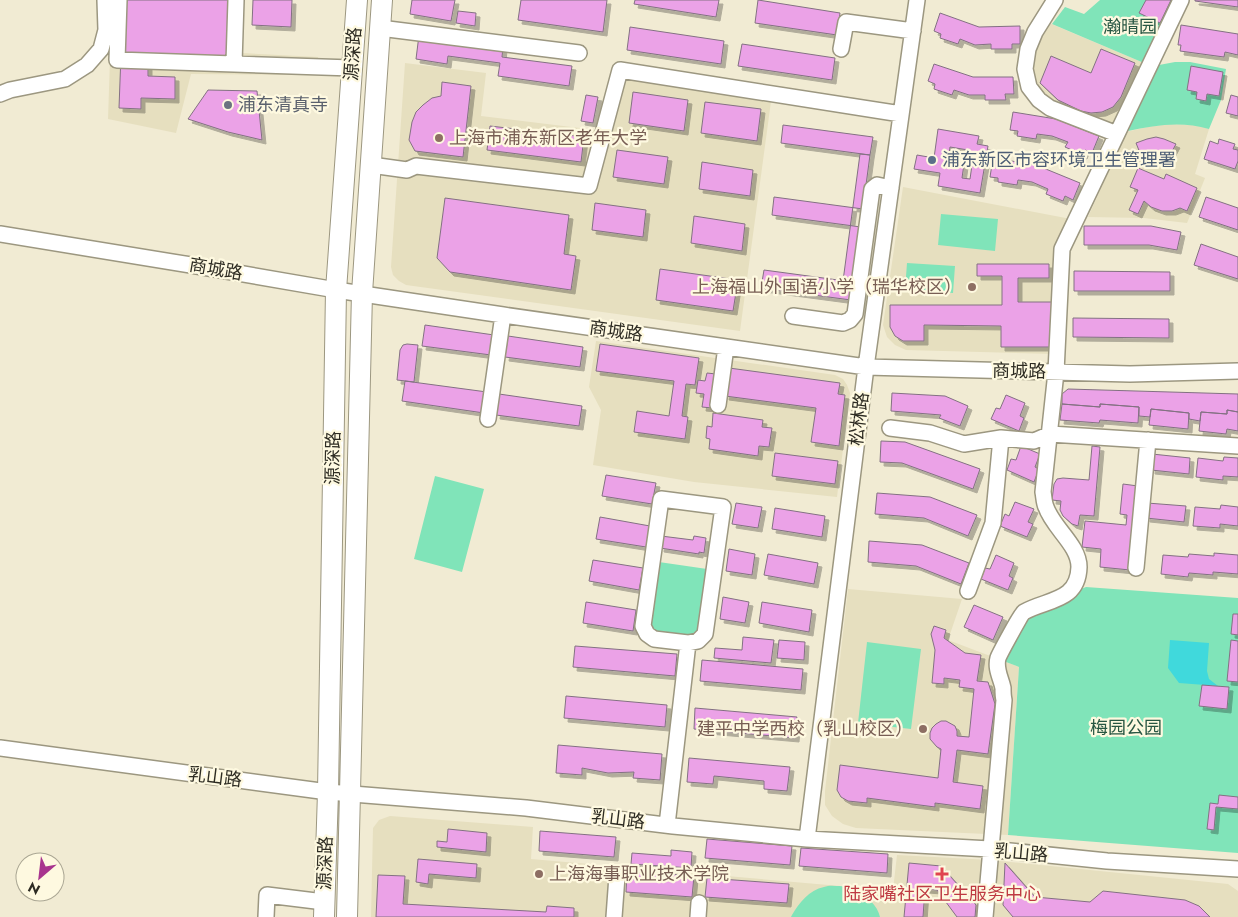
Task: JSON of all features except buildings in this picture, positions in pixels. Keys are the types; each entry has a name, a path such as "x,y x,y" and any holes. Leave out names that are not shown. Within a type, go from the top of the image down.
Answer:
{"main road":[{"name":"源深路","path":"324,909 328,792 336,290 357,0"},
{"name":"源深路","path":"348,917 362,293 382,0"}],"street":[{"path":"0,94 65,78 87,65 101,49 106,30 105,0"},
{"path":"119,0 117,60 352,68"},
{"path":"234,63 236,0"},
{"name":"松林路","path":"808,839 866,367 917,0"},
{"path":"1055,0 1035,32 1028,50 1025,69 1029,87 1039,100 1050,108 1117,134"},
{"path":"985,917 1004,700 1003,687 998,674 998,659 1022,613 1064,596 1073,589 1078,577 1079,566 1076,553 1052,520 1046,507 1043,492 1056,372 1062,249 1181,0"},
{"path":"841,49 846,22 913,31"},
{"path":"380,28 580,53"},
{"path":"371,165 407,170 416,166 589,186 620,70 901,114"},
{"path":"792,316 843,322 850,320 854,314 872,189 877,185 891,188"},
{"name":"商城路","path":"0,234 336,290 866,367 1130,374 1238,371"},
{"path":"488,419 503,315"},
{"path":"718,405 726,347"},
{"path":"890,428 930,433 964,444 1001,438 1034,441 1050,434 1238,446"},
{"path":"968,591 993,524 1001,438"},
{"path":"1136,568 1148,440"},
{"path":"661,499 723,507 705,634 698,641 688,643 654,639 647,634 643,626 661,499"},
{"path":"667,825 688,643"},
{"name":"乳山路","path":"0,748 328,792 526,808 808,839 990,849 1107,861 1238,869"},
{"path":"614,917 617,876"},
{"path":"266,917 267,895 324,909"}],"shaded area":[{"path":"112,0 244,0 242,53 318,57 317,75 191,74 176,133 108,119"},
{"path":"1042,20 1144,63 1117,134 1152,126 1172,124 1198,125 1209,129 1195,174 1205,178 1187,223 1144,218 1088,217 1124,138 1039,100 1028,49"},
{"path":"405,63 486,73 481,116 596,130 612,69 772,94 740,331 406,285 399,281 393,275 391,267"},
{"name":"上海福山外国语小学（瑞华校区）","path":"903,187 1071,219 1054,354 906,350 895,345 887,337 883,325"},
{"path":"596,341 835,375 843,379 850,393 837,497 694,482 593,465 601,410 589,387"},
{"name":"建平中学西校（乳山校区）","path":"848,589 962,599 948,640 1019,667 1008,835 856,828 843,824 832,816 825,805 825,791"},
{"name":"上海海事职业技术学院","path":"390,816 533,827 531,859 840,886 893,890 897,855 990,860 1228,884 1238,891 1238,917 371,917 373,828 379,820"}],"green space":[{"name":"瀚晴园","path":"1100,0 1176,0 1144,63 1052,24 1065,7 1084,14"},
{"path":"1190,62 1226,69 1221,100 1209,129 1189,125 1168,125 1128,131 1159,65"},
{"path":"941,214 998,219 995,251 938,245"},
{"path":"907,263 955,266 953,293 905,290"},
{"path":"435,476 484,489 462,572 414,559"},
{"path":"652,561 714,570 698,641 647,634"},
{"name":"梅园公园","path":"1086,587 1238,598 1238,853 1008,835 1019,667 998,659 1022,613"},
{"path":"867,642 921,649 911,729 858,723"},
{"path":"828,886 840,886 856,890 864,895 874,905 880,917 791,917 809,894"}],"water":[{"path":"1170,640 1209,643 1207,671 1209,679 1218,686 1179,683 1168,668"}],"place":[{"name":"浦东清真寺","path":"228,105"},
{"name":"上海市浦东新区老年大学","path":"439,138"},
{"name":"浦东新区市容环境卫生管理署","path":"932,160"},
{"name":"上海福山外国语小学（瑞华校区）","path":"972,287"},
{"name":"建平中学西校（乳山校区）","path":"923,729"},
{"name":"上海海事职业技术学院","path":"539,874"},
{"name":"陆家嘴社区卫生服务中心","path":"942,874"}]}
